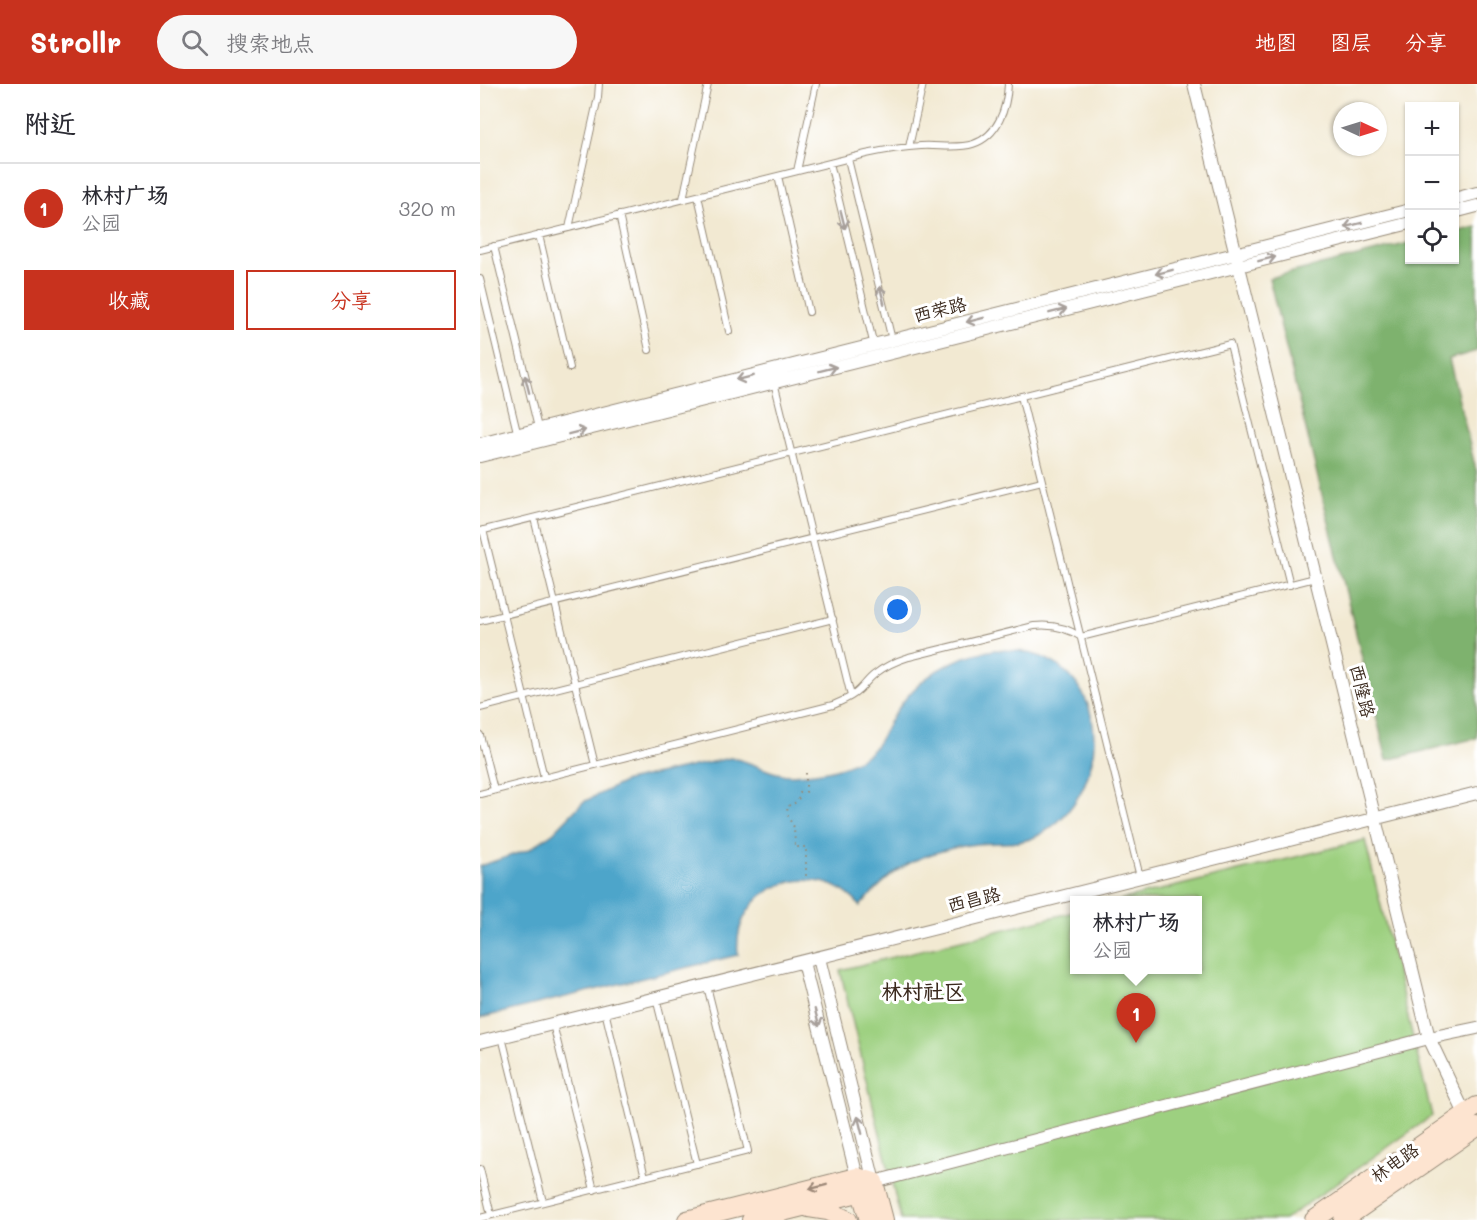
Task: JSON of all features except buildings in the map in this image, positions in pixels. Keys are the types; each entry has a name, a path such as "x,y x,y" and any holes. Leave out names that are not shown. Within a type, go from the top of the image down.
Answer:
{"main road":[{"name":"林电路","path":"1314,1220 1474,1119"},
{"name":"林电路","path":"1343,1220 1474,1119"},
{"path":"751,1220 799,1208 864,1184"},
{"path":"687,1220 864,1184"},
{"path":"864,1184 869,1220"},
{"path":"864,1184 884,1220"},
{"path":"799,1208 818,1208 848,1220"}],"street":[{"name":"西隆路","path":"1194,84 1428,1038 1474,1119"},
{"path":"1459,198 1477,193"},
{"path":"1459,211 1477,206"},
{"name":"西荣路","path":"1237,260 1405,211"},
{"name":"西荣路","path":"480,444 519,440 1237,260 1405,224"},
{"name":"西荣路","path":"480,456 519,440"},
{"name":"西昌路","path":"480,1042 1477,793"},
{"path":"819,958 864,1184"},
{"path":"803,962 864,1184"},
{"path":"864,1184 1428,1038 1477,1028"}],"lane":[{"path":"569,228 599,84"},
{"path":"683,200 708,84"},
{"path":"796,171 816,84"},
{"path":"909,147 923,84"},
{"path":"480,250 884,150 972,144 985,138 995,129 1002,116 1008,84"},
{"path":"848,159 894,346"},
{"path":"830,163 875,351"},
{"path":"778,176 809,312"},
{"path":"698,196 729,331"},
{"path":"619,215 649,350"},
{"path":"539,235 570,368"},
{"path":"494,246 540,435"},
{"path":"480,279 519,440"},
{"path":"544,777 482,531 1230,344 1290,585"},
{"path":"773,377 852,696"},
{"path":"1022,396 1140,878"},
{"path":"480,621 1042,481"},
{"path":"534,518 595,765"},
{"path":"480,794 833,705 852,696 882,668 909,657 1034,626 1059,627 1081,637 1316,578"},
{"path":"480,708 833,619"},
{"path":"480,735 494,790"},
{"path":"480,1218 748,1151 707,986"},
{"path":"656,998 697,1164"},
{"path":"605,1011 645,1177"},
{"path":"553,1024 594,1190"},
{"path":"502,1037 543,1202"},
{"path":"480,1169 491,1215"}],"path":[{"path":"806,773 806,792 800,793 797,801 788,806 788,817 794,827 795,848 807,847 806,879"}],"green space":[{"path":"1477,227 1477,351 1449,359 1477,474 1477,738 1387,760 1269,278 1405,244 1405,264 1459,264 1459,231"},
{"path":"1365,840 1432,1116 1284,1220 901,1220 840,970 1070,913 1070,974 1202,974 1202,896 1136,896"}],"water":[{"path":"994,650 1025,652 1053,662 1069,675 1083,694 1091,715 1094,738 1092,761 1085,783 1074,804 1058,821 1039,835 1024,841 960,847 915,860 888,878 860,906 842,890 821,882 800,880 780,885 762,895 748,911 739,931 738,955 480,1018 480,866 530,849 554,832 583,802 626,781 730,758 775,773 791,775 811,774 842,767 860,759 873,749 903,702 924,680 936,671 964,657"}],"place":[{"name":"林村广场","path":"1136,1043"}],"district":[{"name":"林村社区","path":"923,992"}]}
